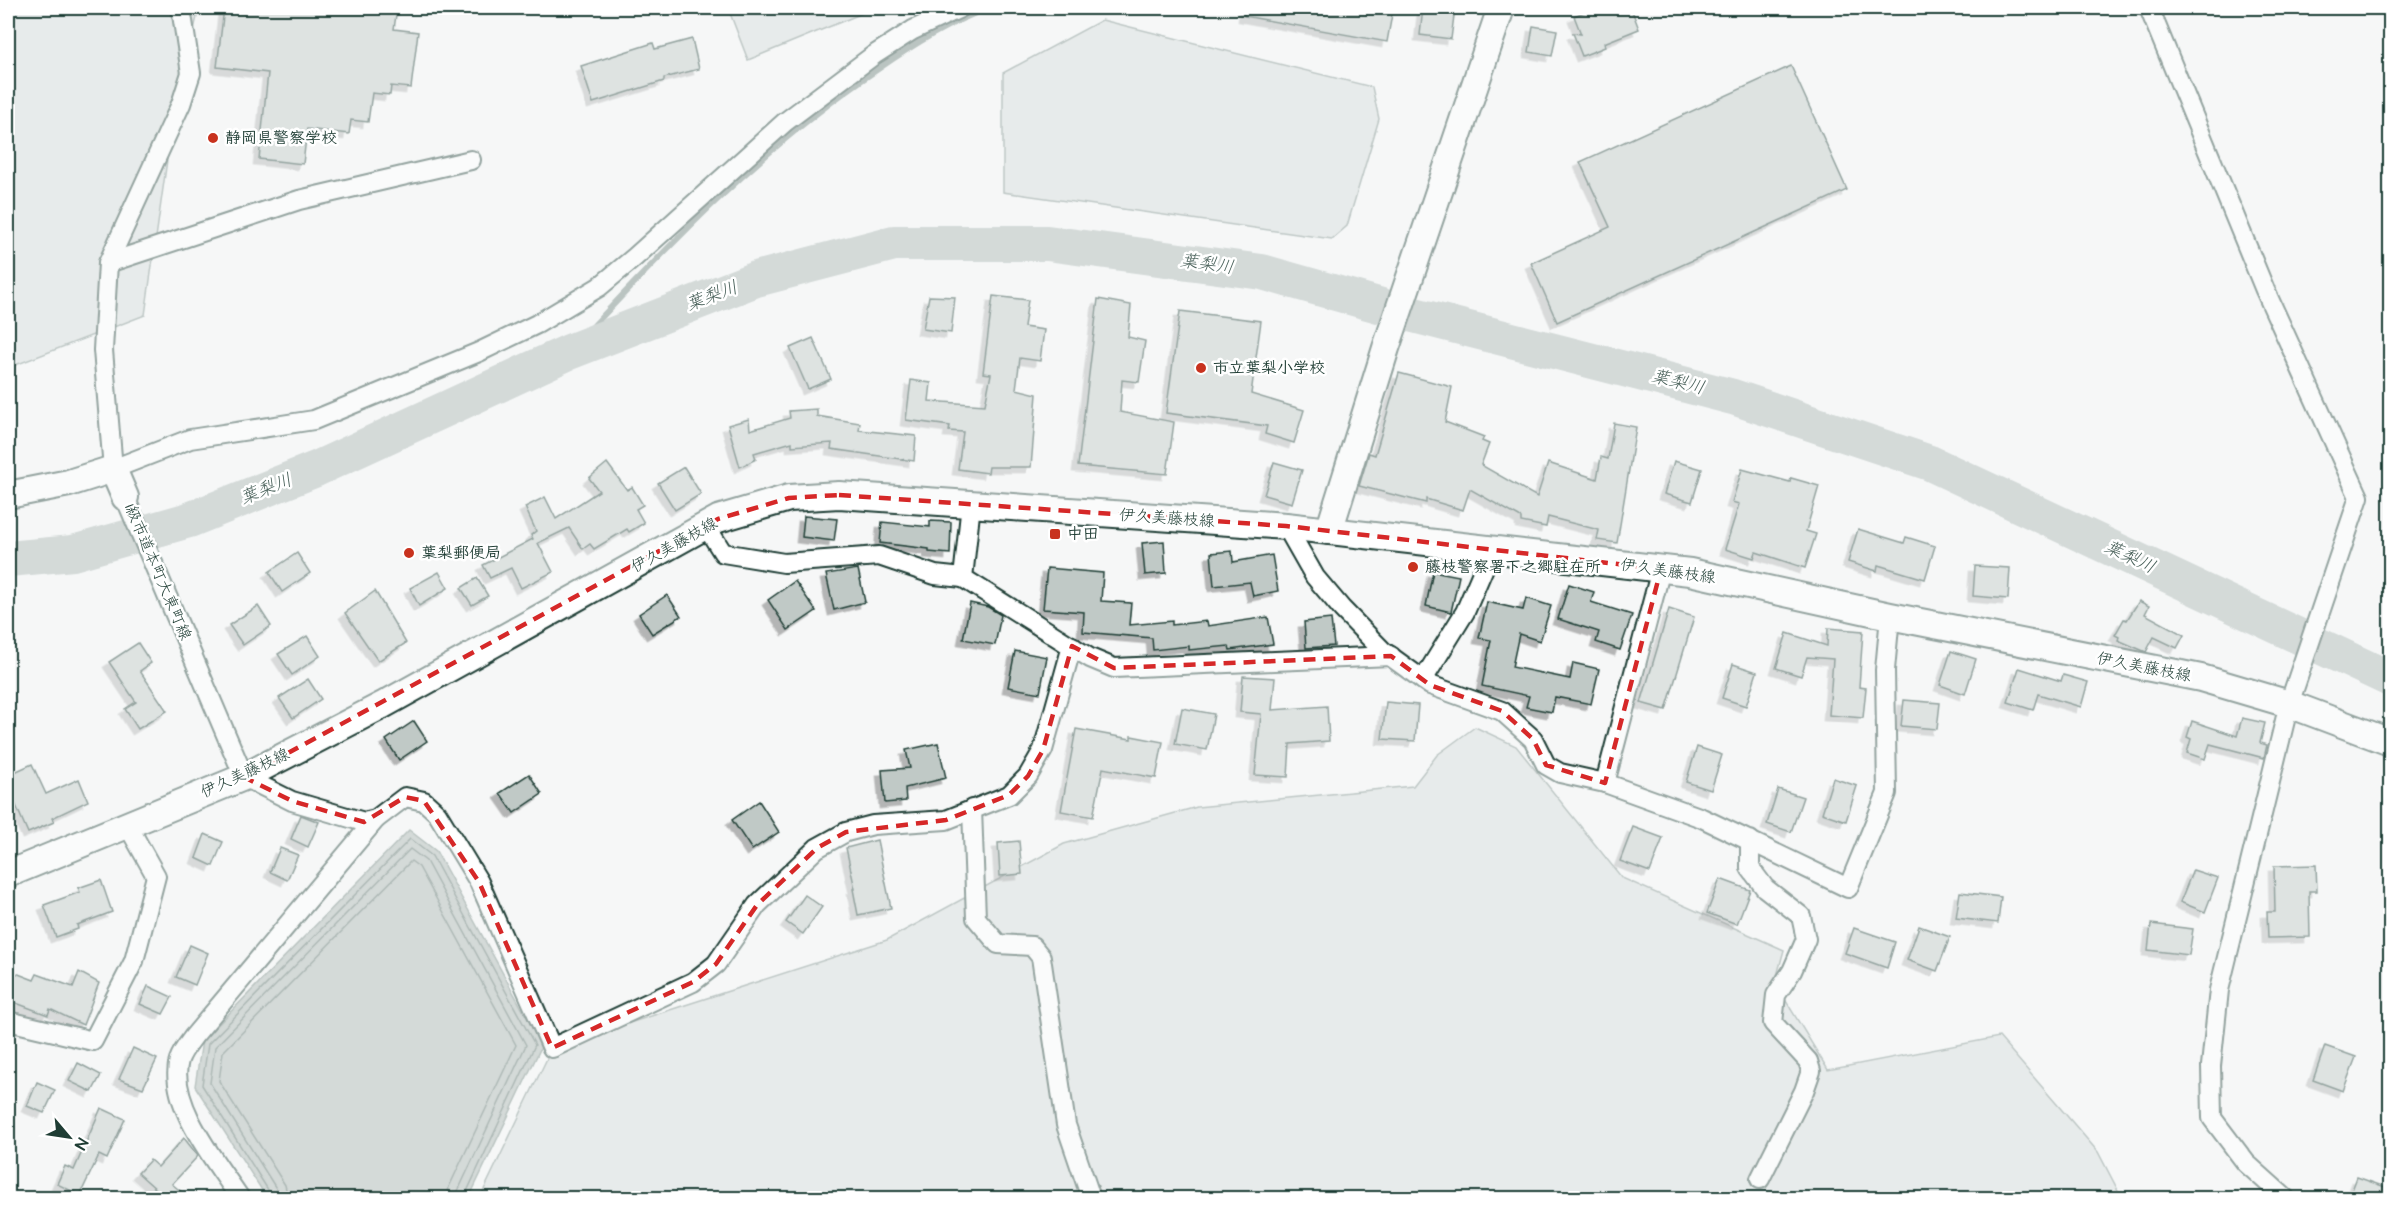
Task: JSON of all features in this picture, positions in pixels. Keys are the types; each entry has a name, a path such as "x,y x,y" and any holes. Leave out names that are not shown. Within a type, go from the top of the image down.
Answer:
{"main road":[{"path":"1329,531 1386,348 1502,8"},
{"path":"8,495 69,483 113,469"},
{"name":"1級市道本町大東町線","path":"113,469 125,497"},
{"name":"伊久美藤枝線","path":"8,874 244,777 383,705 718,519 789,498 839,495 1286,526 1690,572 1890,616 2292,695 2391,742"}],"street":[{"path":"181,8 190,73 182,104 108,263 103,350 113,469 190,439 314,420 480,352 537,324 599,287 635,258 784,122 913,30 960,8"},
{"path":"2149,8 2265,290 2359,497 2292,695 2219,990 2211,1066 2212,1118 2246,1163 2285,1198"},
{"path":"108,263 299,200 471,160"},
{"name":"1級市道本町大東町線","path":"125,497 244,777"},
{"path":"963,578 971,504"},
{"path":"706,526 723,554 784,563 879,556 935,575 963,578 1072,646 1114,668 1391,656"},
{"path":"1286,526 1315,577 1342,609 1391,656 1430,685 1502,711 1533,739 1546,765 1560,773 1605,783 1702,818 1848,888 1887,793 1885,670 1890,616"},
{"path":"1423,680 1465,612 1492,549"},
{"path":"1605,783 1661,569"},
{"path":"240,1198 188,1117 178,1093 177,1076 180,1058 194,1035 376,819 405,797 424,801 437,813 479,882 552,1048 693,982 716,964 757,905 827,842 846,832 873,825 946,820 1009,795 1028,776 1043,750 1072,646"},
{"path":"244,777 292,801 364,822 376,819"},
{"path":"972,809 976,918 998,944 1032,946 1041,957 1066,1125 1091,1198"},
{"path":"8,1022 93,1041 134,961 156,876 127,824"},
{"path":"1749,840 1750,868 1765,888 1802,916 1806,939 1792,971 1776,995 1773,1023 1808,1061 1810,1071 1804,1091 1760,1179"}],"highlighted area":[{"path":"839,495 1286,526 1661,569 1605,783 1546,765 1533,739 1502,711 1430,685 1391,656 1114,668 1072,646 1043,750 1028,776 1009,795 946,820 846,832 817,848 757,905 716,964 693,982 552,1048 479,882 424,801 405,797 364,822 292,801 244,777 718,519 789,498"}],"shaded area":[{"path":"8,8 199,8 172,125 145,315 13,366 8,364"},
{"path":"728,8 875,8 748,60"},
{"path":"1102,20 1372,87 1379,119 1347,226 1332,239 1003,192 1003,73"},
{"path":"1475,727 1516,746 1622,878 1784,950 1775,983 1828,1070 1999,1037 2098,1152 2122,1198 480,1198 552,1048 887,940 1064,844 1197,807 1413,786 1437,755"}],"water":[{"path":"409,830 436,851 542,1045 469,1198 267,1198 195,1086 202,1041"}],"building":[{"path":"224,8 397,8 394,29 418,32 411,88 391,86 390,95 372,93 368,122 351,120 349,134 307,129 303,164 259,159 268,73 217,67"},
{"path":"1245,8 1393,9 1387,42 1244,16"},
{"path":"1423,8 1455,8 1451,39 1420,35"},
{"path":"1594,8 1631,8 1639,29 1604,43 1605,47 1582,56 1573,33 1581,34 1574,16"},
{"path":"1533,26 1557,30 1552,56 1529,52"},
{"path":"692,39 699,69 664,78 664,81 593,103 581,66 653,43 655,49"},
{"path":"1791,66 1847,190 1557,322 1531,263 1610,227 1580,162"},
{"path":"929,296 955,297 951,333 923,329"},
{"path":"993,296 1028,300 1024,327 1044,330 1040,361 1020,358 1016,389 1037,394 1031,467 989,467 988,473 958,469 963,432 949,431 950,426 906,420 911,380 931,383 929,401 985,405 991,374 983,373"},
{"path":"1098,299 1131,305 1128,337 1145,341 1139,382 1122,380 1120,412 1174,422 1167,474 1078,466"},
{"path":"1180,311 1261,321 1251,394 1304,410 1294,443 1265,434 1267,426 1166,413"},
{"path":"813,338 831,379 808,389 790,348"},
{"path":"1399,373 1452,387 1445,422 1484,437 1482,441 1489,444 1481,465 1537,497 1548,463 1597,479 1601,457 1608,459 1614,423 1636,427 1617,543 1597,540 1599,530 1548,517 1546,527 1521,522 1521,518 1470,489 1463,510 1426,499 1426,503 1359,486 1369,453 1375,455"},
{"path":"817,409 817,416 860,423 859,430 916,436 914,461 831,449 832,443 792,446 792,442 754,453 756,459 740,467 728,425 749,419 750,430 790,418 789,411"},
{"path":"1674,461 1702,469 1692,502 1664,494"},
{"path":"1274,462 1302,470 1292,503 1264,495"},
{"path":"607,463 627,490 632,487 643,505 636,509 644,523 629,532 627,529 594,549 590,544 583,549 569,528 538,543 553,572 521,588 511,568 490,578 483,565 533,539 531,535 536,531 525,507 545,497 556,519 599,491 589,478"},
{"path":"684,467 701,494 675,510 658,483"},
{"path":"1742,469 1790,482 1791,478 1819,486 1806,531 1816,534 1805,568 1756,552 1754,558 1725,549 1739,504 1732,502"},
{"path":"804,516 837,519 834,541 802,537"},
{"path":"930,521 951,522 950,554 880,543 882,522 930,527"},
{"path":"1858,529 1904,543 1906,537 1935,546 1925,579 1878,565 1877,571 1848,562"},
{"path":"1164,541 1166,573 1145,575 1142,543"},
{"path":"1232,551 1233,562 1272,555 1278,591 1253,596 1250,582 1214,586 1211,553"},
{"path":"297,553 310,573 282,592 269,572"},
{"path":"1975,566 2010,568 2008,599 1973,596"},
{"path":"1047,568 1103,573 1101,601 1131,603 1129,625 1172,621 1172,625 1207,621 1208,626 1268,617 1273,644 1230,650 1229,646 1189,650 1189,646 1153,650 1152,638 1083,632 1084,612 1043,609"},
{"path":"858,569 865,602 834,610 826,574"},
{"path":"1433,571 1459,576 1451,612 1426,606"},
{"path":"439,572 448,588 419,606 410,588"},
{"path":"477,578 488,596 472,605 461,588"},
{"path":"795,581 816,611 788,630 768,600"},
{"path":"1569,584 1594,592 1591,602 1632,615 1620,650 1596,642 1599,632 1558,619"},
{"path":"375,591 406,643 378,661 345,613"},
{"path":"667,595 681,616 652,634 639,614"},
{"path":"1526,598 1551,606 1540,641 1519,634 1512,667 1570,679 1573,663 1599,669 1591,704 1555,697 1552,712 1526,707 1529,696 1482,686 1491,640 1479,638 1487,602 1523,610"},
{"path":"2139,601 2149,606 2145,614 2184,635 2177,648 2154,637 2146,652 2118,640 2119,637 2115,635 2124,619 2127,620"},
{"path":"970,603 988,607 1001,615 995,645 963,639"},
{"path":"258,606 271,626 243,645 229,625"},
{"path":"1669,609 1694,617 1666,710 1641,703"},
{"path":"1331,619 1334,646 1306,648 1304,622"},
{"path":"1828,628 1863,631 1859,687 1866,688 1863,718 1829,715 1833,659 1807,657 1801,676 1776,668 1787,633 1827,646"},
{"path":"307,636 320,656 292,675 278,654"},
{"path":"138,643 151,663 140,671 167,711 138,729 125,709 136,702 109,662"},
{"path":"1015,651 1047,657 1040,693 1008,687"},
{"path":"1951,651 1976,659 1965,694 1940,685"},
{"path":"1733,664 1757,672 1746,706 1722,698"},
{"path":"2019,668 2061,681 2063,675 2088,682 2081,707 2038,694 2033,710 2008,702"},
{"path":"1243,676 1275,678 1272,710 1327,706 1329,741 1290,744 1288,777 1255,775 1261,714 1240,712"},
{"path":"308,679 321,699 293,718 279,698"},
{"path":"1904,700 1940,703 1937,729 1901,726"},
{"path":"1386,702 1418,705 1415,741 1382,739"},
{"path":"1182,708 1214,714 1207,750 1175,744"},
{"path":"2242,718 2265,723 2260,743 2267,745 2264,758 2210,744 2205,759 2187,753 2191,739 2187,737 2192,721 2237,736"},
{"path":"414,721 427,741 399,760 386,740"},
{"path":"1076,729 1163,742 1156,778 1103,768 1093,817 1061,811"},
{"path":"938,743 946,778 905,788 906,801 885,803 882,770 910,768 906,750"},
{"path":"1697,747 1722,755 1711,790 1686,782"},
{"path":"32,764 46,794 79,779 88,801 52,818 54,822 28,833 14,801 12,802 8,794 8,775"},
{"path":"529,774 542,794 514,813 500,793"},
{"path":"1833,778 1857,786 1846,821 1822,813"},
{"path":"1778,789 1803,797 1791,832 1767,824"},
{"path":"759,801 779,832 752,850 732,820"},
{"path":"301,815 319,822 308,847 291,839"},
{"path":"1633,827 1663,838 1650,872 1620,861"},
{"path":"205,834 223,842 213,866 196,858"},
{"path":"877,840 891,908 858,915 846,848"},
{"path":"1019,841 1022,874 1000,876 998,843"},
{"path":"280,848 298,855 287,880 270,872"},
{"path":"2316,865 2317,891 2309,891 2310,937 2268,938 2267,912 2275,912 2274,866"},
{"path":"2193,870 2218,878 2205,912 2180,902"},
{"path":"1720,879 1750,890 1737,924 1707,913"},
{"path":"101,880 112,912 77,925 78,929 56,937 44,905 80,892 78,888"},
{"path":"1960,892 2001,897 1998,923 1956,918"},
{"path":"805,895 822,907 803,934 786,922"},
{"path":"2151,924 2193,929 2189,955 2148,950"},
{"path":"1919,926 1950,937 1937,971 1907,960"},
{"path":"1854,928 1895,942 1887,968 1845,953"},
{"path":"190,945 208,953 195,985 176,977"},
{"path":"8,970 34,980 37,974 73,987 79,972 99,983 83,1025 50,1009 48,1015 8,1000"},
{"path":"148,986 172,997 163,1014 140,1004"},
{"path":"2325,1046 2356,1057 2343,1091 2313,1080"},
{"path":"133,1048 157,1059 143,1088 119,1079"},
{"path":"78,1063 101,1075 92,1092 69,1081"},
{"path":"37,1082 55,1090 44,1113 27,1106"},
{"path":"101,1108 125,1119 107,1159 99,1155 80,1195 57,1184 65,1166 74,1170"},
{"path":"184,1138 198,1156 172,1184 189,1198 166,1198 138,1173 150,1160 158,1167"},
{"path":"2357,1177 2391,1189 2391,1198 2349,1198"}],"waterway":[{"path":"569,352 715,201 794,132 835,99 904,51 946,27 989,8"},
{"name":"葉梨川","path":"8,559 73,553 189,520 316,469 569,352 756,279 894,243 1047,243 1262,272 1410,314 1733,397 1930,463 2390,679"}],"place":[{"name":"静岡県警察学校","path":"213,138"},
{"name":"市立葉梨小学校","path":"1201,368"},
{"name":"中田","path":"1055,534"},
{"name":"葉梨郵便局","path":"409,553"},
{"name":"藤枝警察署下之郷駐在所","path":"1413,567"}]}
